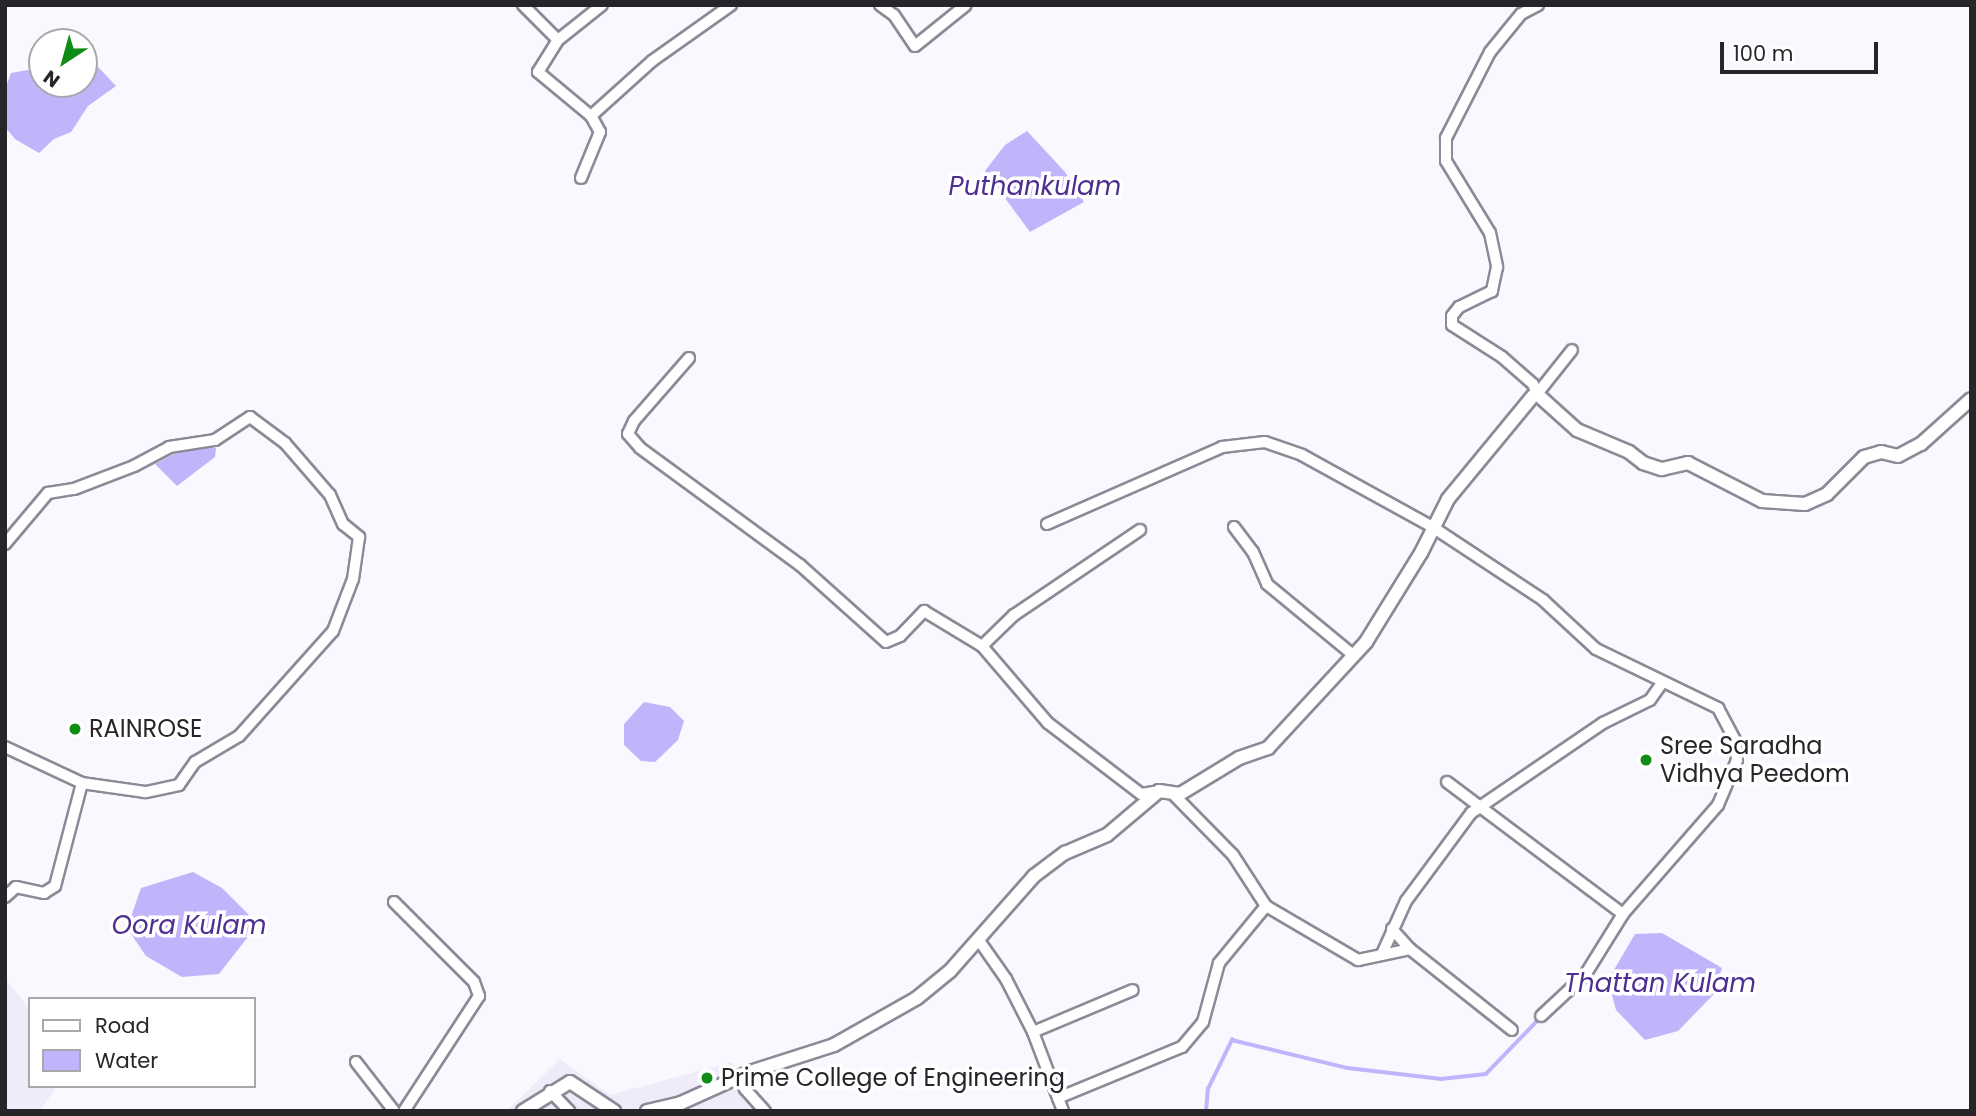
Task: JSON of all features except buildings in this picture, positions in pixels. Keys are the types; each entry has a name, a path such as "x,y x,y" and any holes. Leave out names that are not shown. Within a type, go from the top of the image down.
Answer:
{"street":[{"path":"523,5 558,40"},
{"path":"581,178 600,139 591,116 538,72 558,40 602,5"},
{"path":"591,116 652,61 731,5"},
{"path":"880,5 894,15 915,46 966,5"},
{"path":"1538,5 1521,13 1490,52 1446,138 1444,151 1490,233 1497,267 1493,291 1459,307 1452,316 1452,325 1502,357 1533,384 1537,394 1577,430 1629,452 1643,463 1662,469 1688,463 1762,501 1805,504 1827,494 1864,457 1881,452 1898,456 1921,444 1971,398"},
{"path":"1410,950 1358,960 1341,953 1266,906 1233,855 1175,796 1240,758 1268,748 1366,642 1464,477 1572,350"},
{"path":"689,358 634,421 628,433 640,448 800,565 886,642 900,636 924,611 982,646 1048,723 1141,794 1159,791 1180,794"},
{"path":"5,544 48,493 95,481 158,457 169,447 215,440 250,417 285,443 330,495 343,524 359,537 353,579 333,631 239,736 195,762 179,785 145,792 82,783 5,747"},
{"path":"1047,524 1222,447 1244,442 1265,442 1302,455 1434,528 1543,600 1596,649 1718,708 1732,733 1737,760 1718,805 1623,914 1585,975 1541,1016"},
{"path":"1234,527 1253,552 1267,584 1353,655"},
{"path":"982,646 1014,615 1140,530"},
{"path":"1382,954 1406,901 1471,813 1603,723 1650,701 1662,683"},
{"path":"1447,782 1623,914"},
{"path":"5,897 16,887 44,893 55,886 82,783"},
{"path":"647,1111 681,1102 739,1076 834,1045 917,998 978,939 1034,876 1065,853 1107,835 1159,791"},
{"path":"394,902 474,982 479,996 404,1111"},
{"path":"1058,1098 1182,1047 1202,1022 1219,962 1266,906"},
{"path":"1392,929 1410,950 1512,1030"},
{"path":"978,939 1006,979 1033,1032 1063,1111"},
{"path":"1033,1032 1133,990"},
{"path":"356,1062 394,1111"},
{"path":"739,1076 745,1089 765,1111"},
{"path":"523,1111 550,1091 570,1082 614,1111"},
{"path":"550,1091 569,1111"}],"shaded area":[{"path":"5,978 28,1007 28,1088 56,1088 40,1111 5,1111"},
{"name":"Prime College of Engineering","path":"560,1059 610,1095 732,1062 763,1111 507,1111"}],"water":[{"path":"98,67 116,86 88,106 71,132 54,139 39,153 15,139 5,127 5,89 11,73 28,70 28,98 98,98"},
{"name":"Puthankulam","path":"1027,131 1065,172 1084,202 1030,232 985,171 1005,145"},
{"path":"216,448 215,457 177,486 155,464 176,453"},
{"path":"644,702 670,707 684,721 678,740 655,762 641,761 624,745 624,724"},
{"name":"Oora Kulam","path":"193,872 222,888 258,924 219,974 182,977 146,956 127,928 141,888"},
{"name":"Thattan Kulam","path":"1662,933 1722,968 1714,994 1678,1031 1645,1040 1616,1010 1608,980 1635,934"}],"waterway":[{"path":"1206,1111 1208,1089 1232,1040 1348,1068 1441,1079 1486,1074 1540,1018"}],"place":[{"name":"RAINROSE","path":"75,729"},
{"name":"Sree Saradha Vidhya Peedom","path":"1646,760"},
{"name":"Prime College of Engineering","path":"707,1078"}]}
